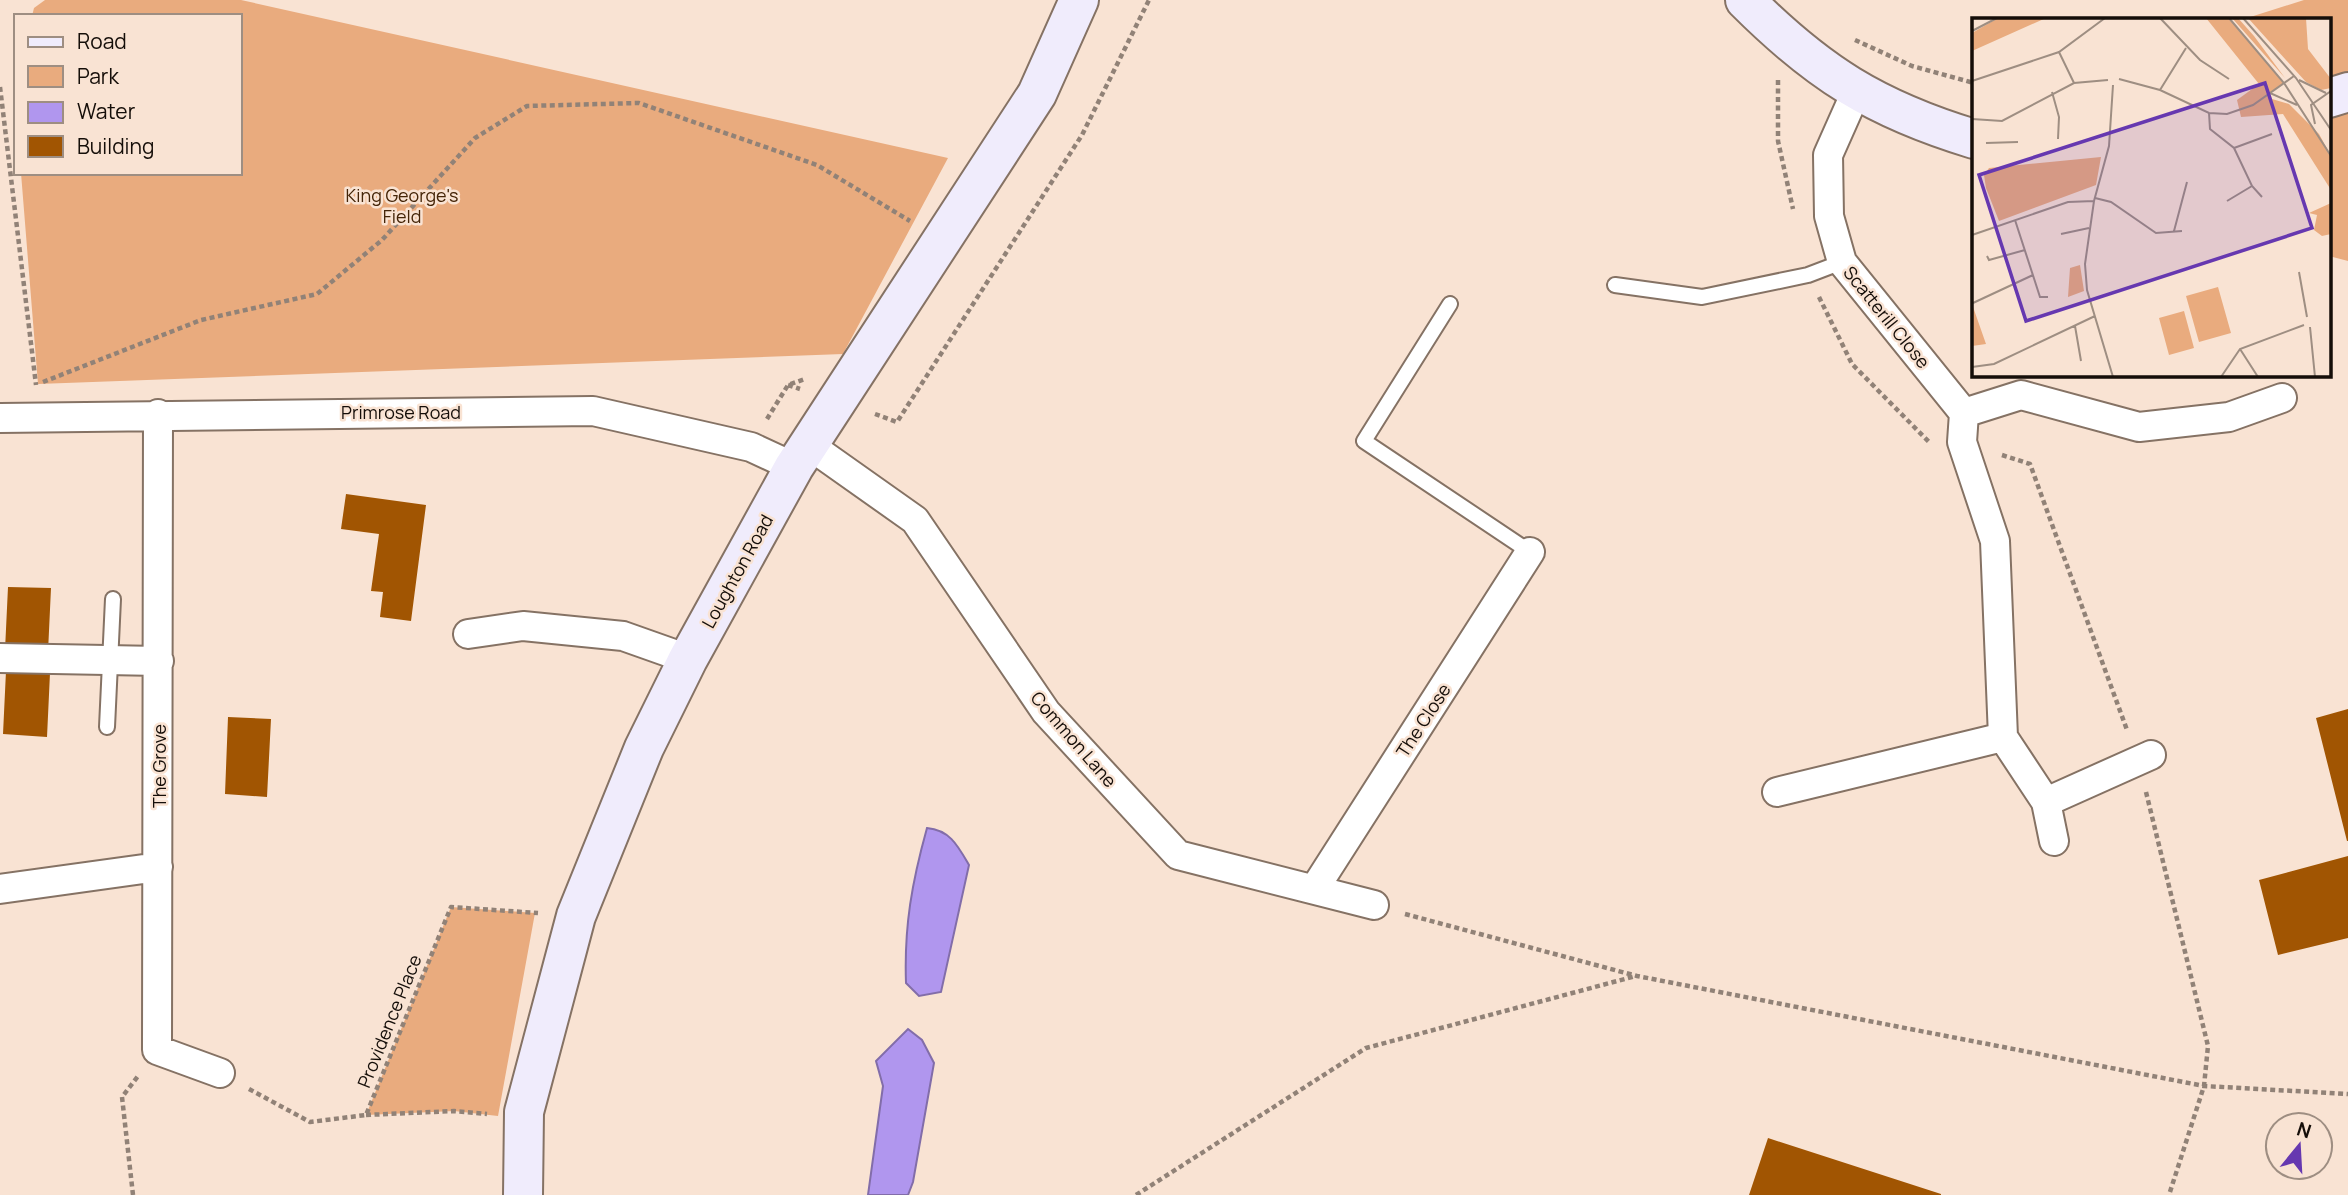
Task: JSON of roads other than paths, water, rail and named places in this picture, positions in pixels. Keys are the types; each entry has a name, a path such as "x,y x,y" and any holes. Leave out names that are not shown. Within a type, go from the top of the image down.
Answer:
{"street":[{"name":"Loughton Road","path":"523,1195 524,1112 576,916 645,748 688,659 801,456 1037,94 1079,0"},
{"path":"1745,0 1788,42 1856,92 1925,124 1972,139"},
{"name":"Scatterill Close","path":"1856,92 1828,155 1829,216 1842,262 1964,413"},
{"path":"2330,98 2348,92"},
{"path":"2054,841 2046,802 2003,737 1995,541 1962,442 1964,413 2021,395 2139,427 2228,417 2282,398"},
{"name":"Primrose Road","path":"0,418 158,414 593,411 801,456"},
{"name":"The Grove","path":"158,414 157,1050 220,1073"},
{"name":"Common Lane","path":"801,456 915,520 1046,712 1178,855 1374,905"},
{"name":"The Close","path":"1315,888 1530,552"},
{"path":"468,634 523,626 623,636 688,659"},
{"path":"0,658 159,661"},
{"path":"1777,792 2003,737"},
{"path":"2046,802 2151,755"},
{"path":"0,889 159,867"}],"lane":[{"path":"1615,285 1702,297 1808,275 1842,262"},
{"path":"1450,304 1364,440 1530,552"},
{"path":"107,727 113,599"}],"water":[{"path":"927,828 947,836 957,845 969,865 941,992 919,996 906,983 906,942 913,886"},
{"path":"908,1029 922,1040 934,1063 913,1182 908,1195 868,1195 883,1086 876,1061"}],"park label":[{"name":"King George's Field","path":"402,206"}]}
